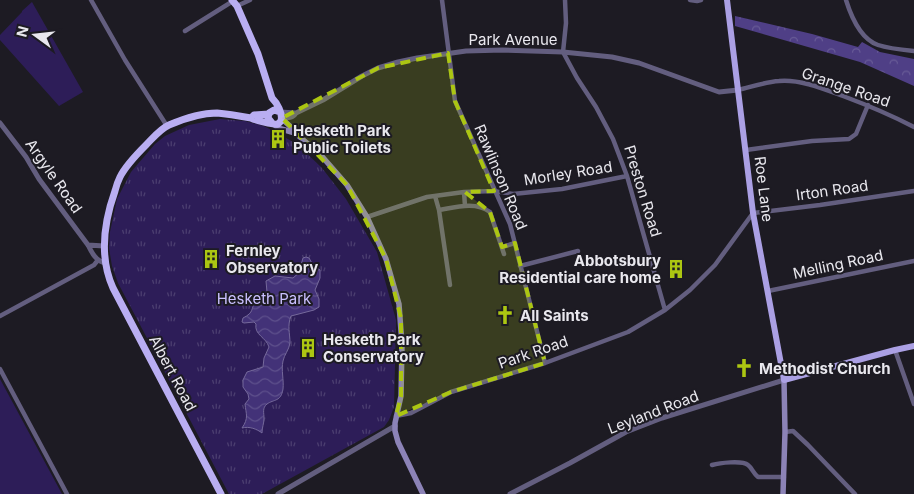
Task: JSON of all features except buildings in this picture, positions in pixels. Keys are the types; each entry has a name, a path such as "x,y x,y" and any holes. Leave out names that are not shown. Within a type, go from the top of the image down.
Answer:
{"highway":[{"path":"167,126 179,121 215,113 278,124 281,115 276,102 272,98 258,54 234,2"},
{"path":"272,98 268,118 273,123"},
{"path":"251,118 274,110 281,115"},
{"name":"Albert Road","path":"167,126 144,146 120,177 106,224 102,262 113,288 221,494"}],"main road":[{"name":"Roe Lane","path":"727,0 753,212 784,380"},
{"path":"281,115 295,133 319,153 347,184 367,218 386,259 399,304 402,345 401,396 396,416 395,432 423,494"},
{"path":"273,123 278,128 295,133"},
{"path":"784,494 784,380 914,346"}],"street":[{"path":"91,0 125,60 167,126"},
{"path":"185,31 234,2 250,0"},
{"name":"Rawlinson Road","path":"442,0 455,101 510,224 545,362"},
{"path":"563,52 566,23 565,0"},
{"path":"690,0 701,0"},
{"path":"846,0 860,29 867,38 878,45 914,51"},
{"name":"Park Avenue","path":"281,115 296,113 323,100 378,68 398,62 466,51 563,52 612,57 639,63 719,92 738,90"},
{"name":"Preston Road","path":"563,52 596,107 613,140 627,176 665,310"},
{"name":"Grange Road","path":"738,90 780,81 794,81 868,105 914,127"},
{"path":"746,150 849,139 856,134 868,105"},
{"name":"Argyle Road","path":"0,123 26,157 91,252 102,262"},
{"name":"Morley Road","path":"367,218 427,196 494,191 513,194 562,189 627,176"},
{"name":"Irton Road","path":"753,212 820,205 914,191"},
{"path":"464,192 465,206"},
{"path":"435,196 439,210 450,285"},
{"path":"439,210 465,206 485,208 490,212 504,254"},
{"name":"Park Road","path":"396,416 411,413 452,392 545,362 628,332 665,310 690,290 715,265 753,212"},
{"path":"502,247 515,243"},
{"path":"88,245 104,246"},
{"path":"520,266 578,251"},
{"name":"Melling Road","path":"768,291 914,261"},
{"path":"0,316 102,262"},
{"path":"895,350 914,404"},
{"path":"0,369 67,494"},
{"name":"Leyland Road","path":"510,494 626,432 662,418 784,380"},
{"path":"278,494 395,426"},
{"path":"785,432 793,431 856,494"},
{"path":"712,465 720,463 746,463 758,477 784,477"}],"highlighted area":[{"path":"448,53 455,101 494,191 465,192 490,212 502,247 515,243 545,363 451,392 396,416 401,396 401,318 386,259 347,185 282,118 378,68"}],"green space":[{"path":"32,2 83,92 59,106 0,40 0,35"},
{"path":"735,16 858,47 862,42 880,52 914,59 914,86 860,62 735,26"},
{"name":"Hesketh Park","path":"220,119 245,121 264,126 297,144 322,168 346,199 377,252 396,320 394,407 384,427 262,494 229,494 118,283 112,266 109,248 110,232 117,199 131,172 155,144 165,136 189,125"},
{"path":"0,379 62,494 0,494"}],"water":[{"path":"306,257 320,270 320,278 315,290 319,299 319,307 291,316 289,326 290,343 282,364 282,393 279,398 264,407 262,433 253,428 242,428 246,419 245,404 249,399 243,387 243,380 247,372 263,367 264,358 269,347 258,333 256,324 254,322 244,323 242,322 243,318 251,312 258,298 267,292 266,281 275,276 293,278 301,271 303,258"}],"place":[{"name":"Hesketh Park Public Toilets","path":"278,139"},
{"name":"Fernley Observatory","path":"211,259"},
{"name":"Abbotsbury Residential care home","path":"676,269"},
{"name":"All Saints","path":"505,315"},
{"name":"Hesketh Park Conservatory","path":"308,348"},
{"name":"Methodist Church","path":"744,368"}]}
